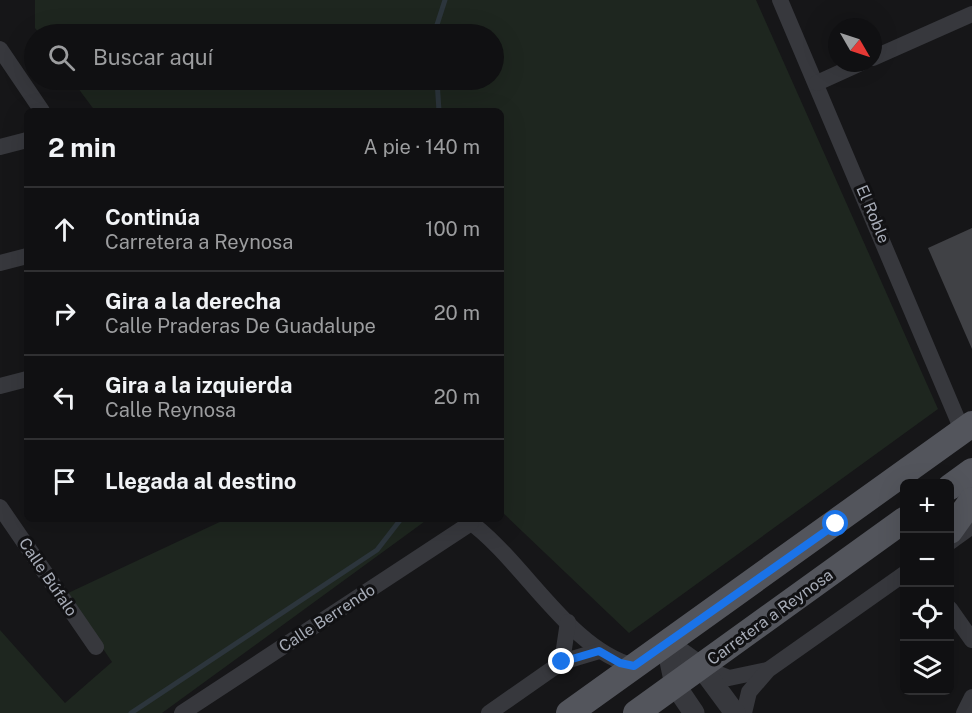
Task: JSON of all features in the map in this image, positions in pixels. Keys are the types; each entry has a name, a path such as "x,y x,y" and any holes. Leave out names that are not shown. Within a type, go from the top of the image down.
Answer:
{"main road":[{"path":"569,713 666,642 836,524 967,427"},
{"path":"954,484 972,471"},
{"path":"954,525 972,500"},
{"name":"Carretera a Reynosa","path":"636,713 900,523"}],"street":[{"name":"El Roble","path":"780,0 967,427"},
{"path":"882,54 972,14"},
{"path":"0,49 24,84"},
{"path":"817,82 840,72"},
{"path":"28,90 40,108"},
{"path":"0,147 24,141"},
{"path":"0,263 24,257"},
{"path":"0,386 24,380"},
{"name":"Calle Búfalo","path":"0,507 96,647"},
{"name":"Calle Berrendo","path":"182,713 468,522"},
{"path":"470,522 495,542 568,622 599,651 620,663 634,666"},
{"path":"954,539 972,526"},
{"path":"744,713 749,692 768,670 900,577"},
{"path":"954,615 972,640"},
{"path":"562,662 568,622"},
{"path":"666,642 701,667 729,678 768,670"},
{"path":"666,642 675,685 694,713"},
{"path":"489,713 562,662 599,651"},
{"path":"701,667 735,713"},
{"path":"964,713 972,697"}],"shaded area":[{"path":"35,0 756,0 938,409 629,633 504,514 504,108 93,108 79,90 504,90 504,24 35,24"},
{"path":"220,522 424,522 162,713 0,713 0,630 65,703 112,662 66,594"}],"building":[{"path":"972,228 972,349 928,248"}],"waterway":[{"path":"437,24 445,0"},
{"path":"438,90 439,108"},
{"path":"131,713 377,550 399,522"}],"route":[{"path":"562,662 599,651 620,663 634,666 836,524"}]}
